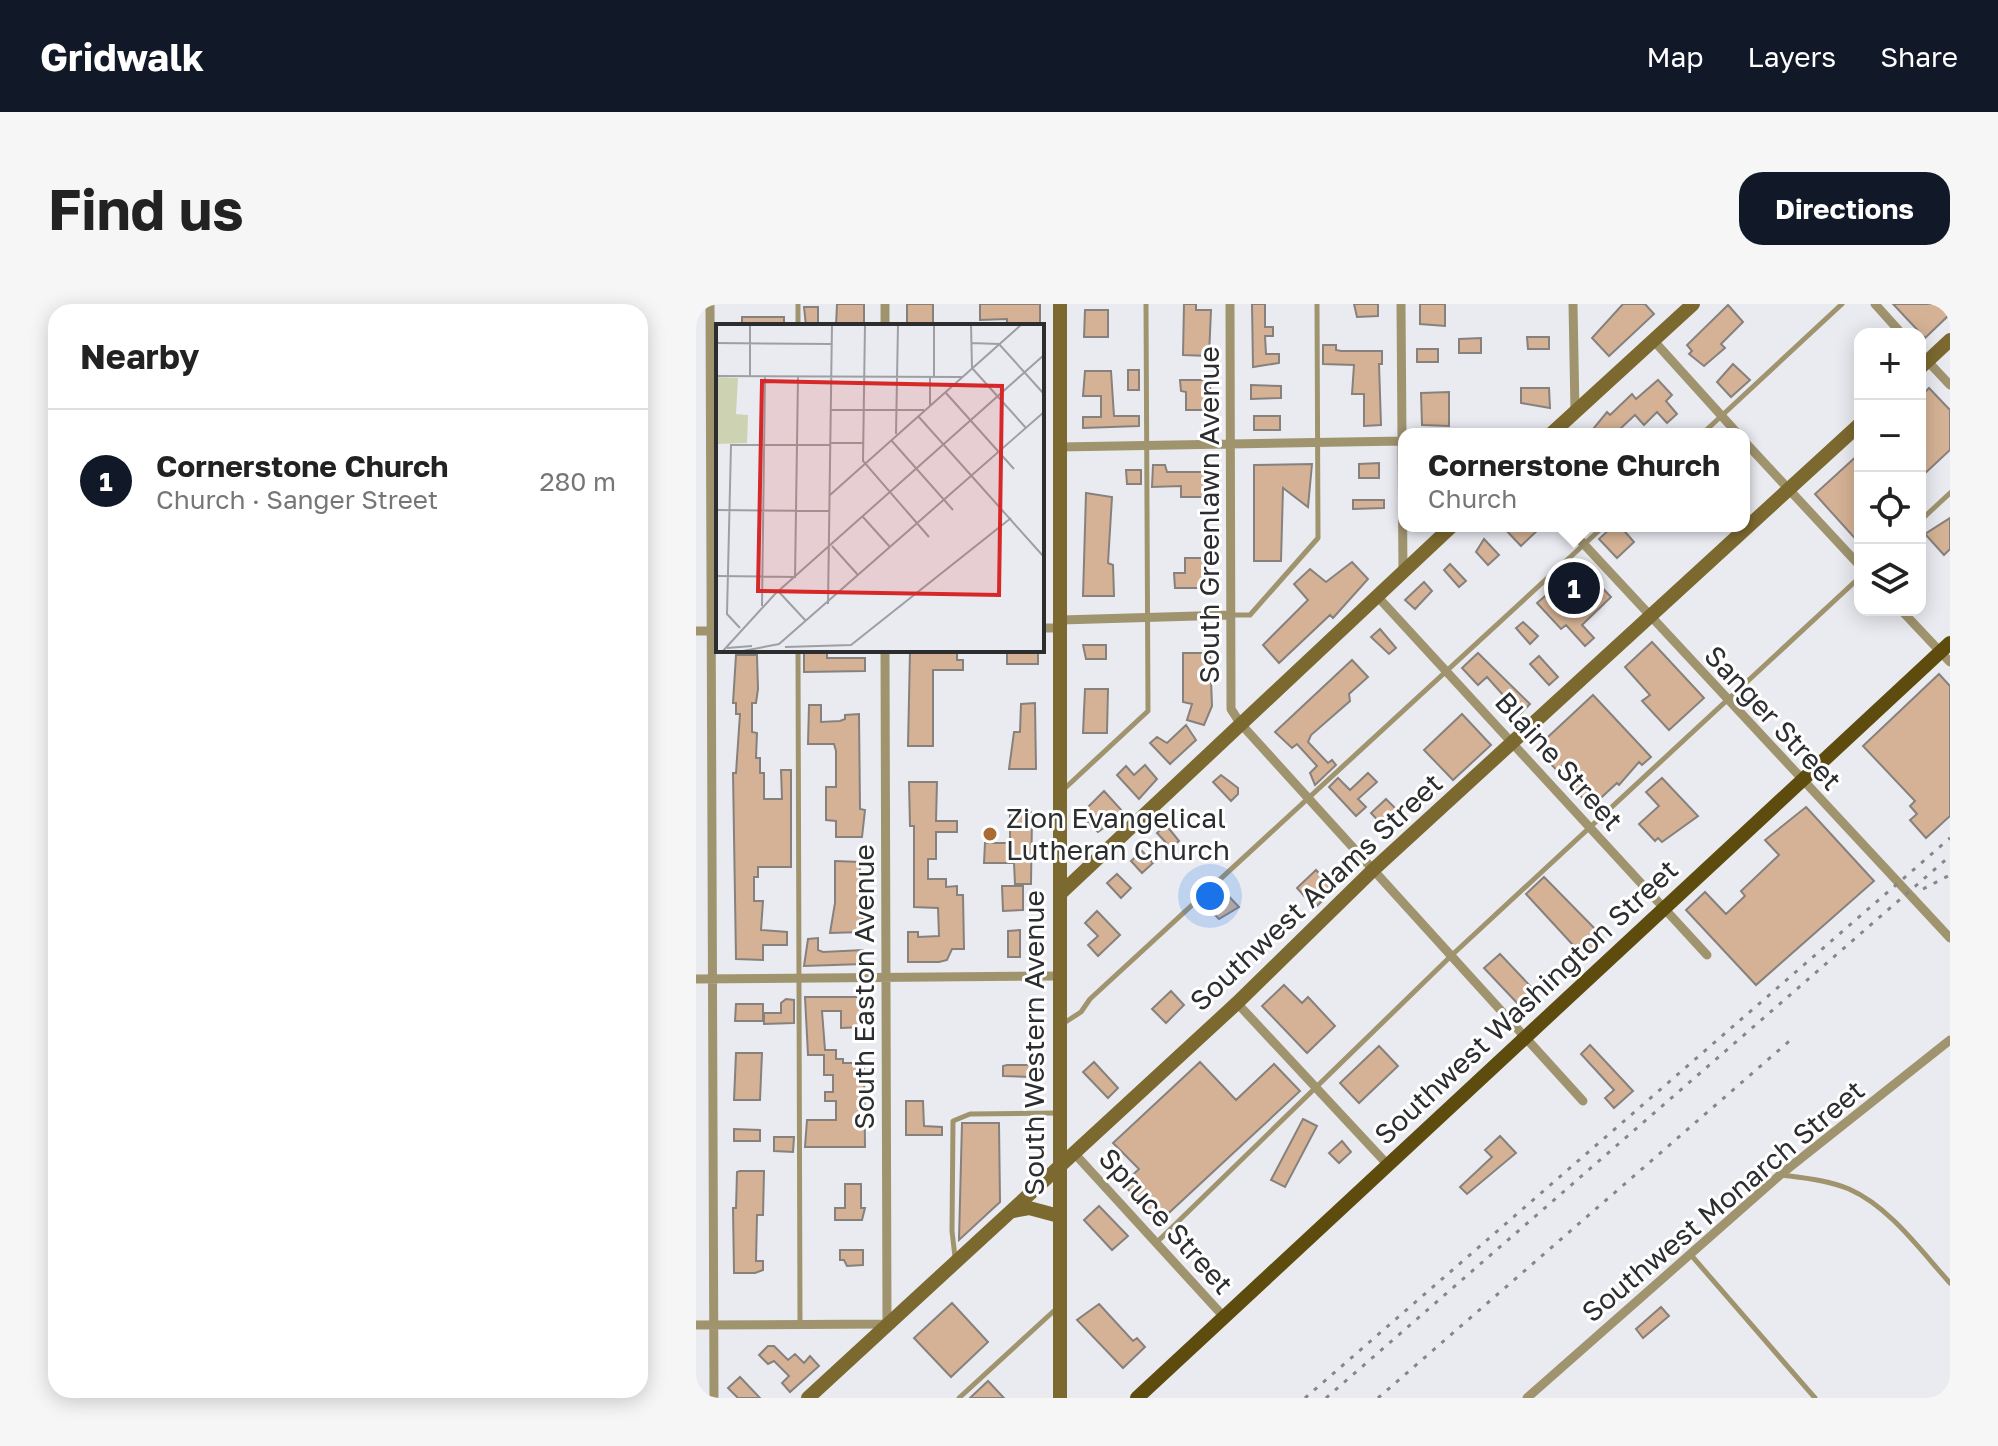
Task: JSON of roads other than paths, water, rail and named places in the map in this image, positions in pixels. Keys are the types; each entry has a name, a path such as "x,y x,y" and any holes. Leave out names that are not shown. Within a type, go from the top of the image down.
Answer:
{"main road":[{"name":"South Western Avenue","path":"1060,304 1060,1398"},
{"path":"1558,428 1693,304"},
{"path":"1926,358 1950,340"},
{"name":"Southwest Adams Street","path":"1750,526 1854,430"},
{"path":"1061,893 1446,532"},
{"name":"Southwest Adams Street","path":"808,1398 1059,1170 1374,869 1744,532"},
{"name":"Southwest Washington Street","path":"1137,1398 1802,782 1947,653"},
{"path":"1012,1212 1029,1208 1059,1216"}],"street":[{"path":"710,304 714,631 711,979 711,1325 714,1398"},
{"name":"South Greenlawn Avenue","path":"1230,304 1231,709 1240,723"},
{"path":"1401,304 1402,428"},
{"path":"1573,304 1575,412"},
{"path":"1875,304 1897,328"},
{"path":"1654,341 1733,428"},
{"path":"1926,364 1950,385"},
{"path":"1060,447 1398,441"},
{"path":"1750,448 1854,560"},
{"path":"1403,532 1403,572"},
{"name":"Sanger Street","path":"1572,532 1950,938"},
{"name":"Blaine Street","path":"1377,596 1514,741 1588,827 1707,955"},
{"path":"1044,628 1147,617 1231,615"},
{"path":"1907,616 1947,653"},
{"path":"696,631 714,631"},
{"name":"South Easton Avenue","path":"885,652 887,1324"},
{"path":"1240,723 1583,1101"},
{"path":"696,979 1060,976"},
{"path":"1237,1003 1388,1165"},
{"name":"Southwest Monarch Street","path":"1527,1398 1780,1175 1950,1040"},
{"name":"Spruce Street","path":"1075,1154 1224,1317"},
{"path":"696,1325 887,1324"}],"lane":[{"path":"1061,792 1148,711 1146,304"},
{"path":"1231,615 1250,615 1318,538 1317,304"},
{"path":"1708,428 1842,304"},
{"path":"1926,515 1950,493"},
{"path":"1059,1025 1081,1012 1090,999 1597,532"},
{"path":"1156,1243 1452,955 1854,583"},
{"path":"798,652 800,1325"},
{"path":"956,1262 952,1231 953,1121 970,1114 1059,1113"},
{"path":"1780,1175 1826,1181 1851,1190 1896,1224 1950,1283"},
{"path":"1690,1254 1815,1398"},
{"path":"959,1398 1060,1306"}],"railway":[{"path":"1305,1398 1950,838"},
{"path":"1326,1398 1950,856"},
{"path":"1923,889 1950,875"},
{"path":"1378,1398 1794,1037"}],"place":[{"name":"Cornerstone Church","path":"1574,588"},
{"name":"Zion Evangelical Lutheran Church","path":"990,834"}]}
